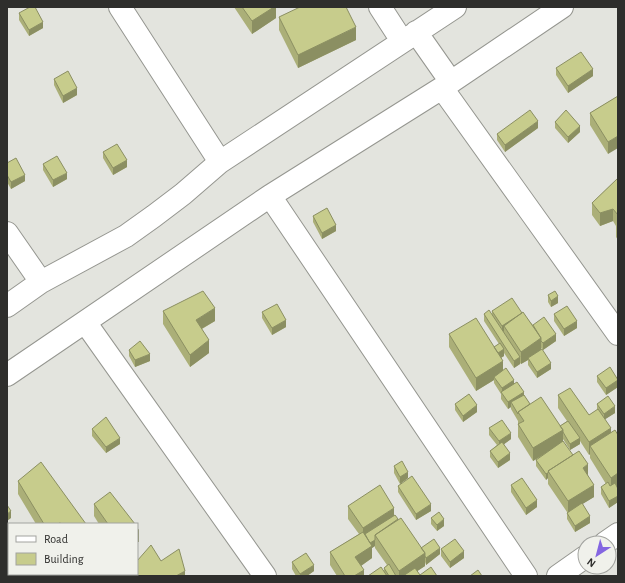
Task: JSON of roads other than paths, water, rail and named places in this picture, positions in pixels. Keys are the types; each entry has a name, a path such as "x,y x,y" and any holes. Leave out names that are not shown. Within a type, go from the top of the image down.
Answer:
{"street":[{"path":"120,7 220,162"},
{"path":"380,7 409,36 447,85 618,334"},
{"path":"7,306 41,282 126,236 184,194 220,162 455,7"},
{"path":"7,375 270,196 447,85 562,7"},
{"path":"270,196 526,576"},
{"path":"7,233 41,282"},
{"path":"86,322 265,576"},
{"path":"558,576 577,563"}]}
